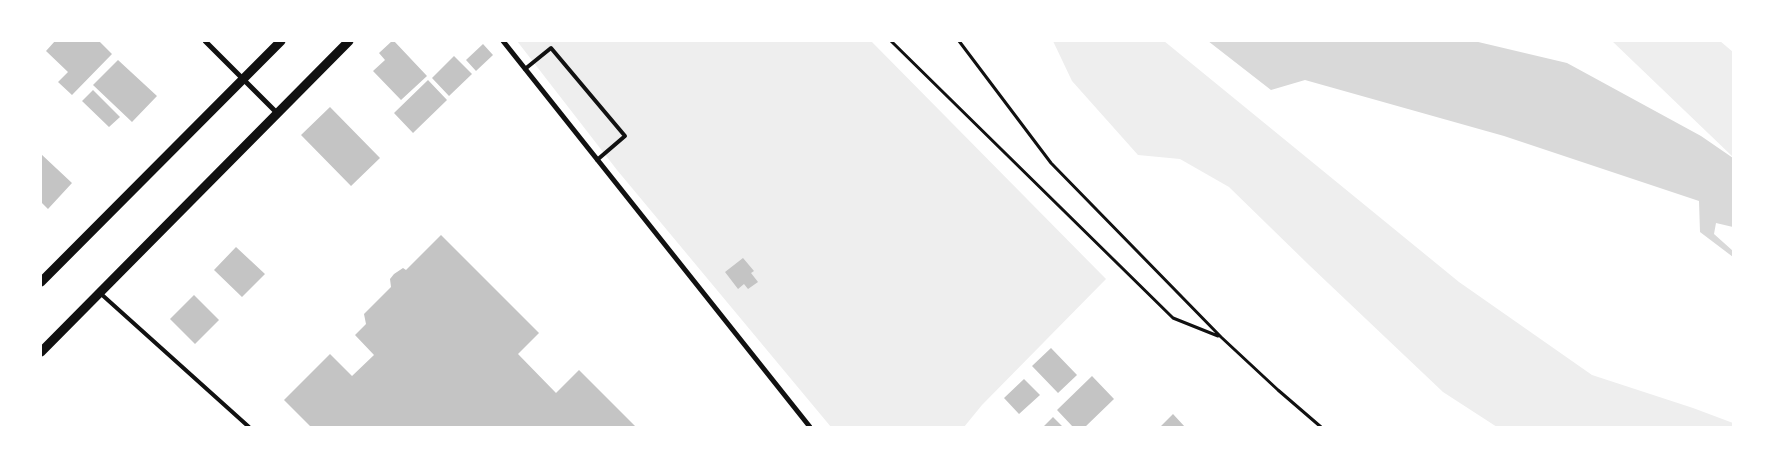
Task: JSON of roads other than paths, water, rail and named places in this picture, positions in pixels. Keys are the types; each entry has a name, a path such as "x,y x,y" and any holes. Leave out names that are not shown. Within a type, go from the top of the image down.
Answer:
{"street":[{"path":"205,41 278,115"},
{"path":"41,282 282,41"},
{"path":"41,352 278,115 349,41"},
{"path":"502,41 810,427"}],"lane":[{"path":"525,70 551,48 625,136 597,160"},
{"path":"100,292 249,427"}]}
